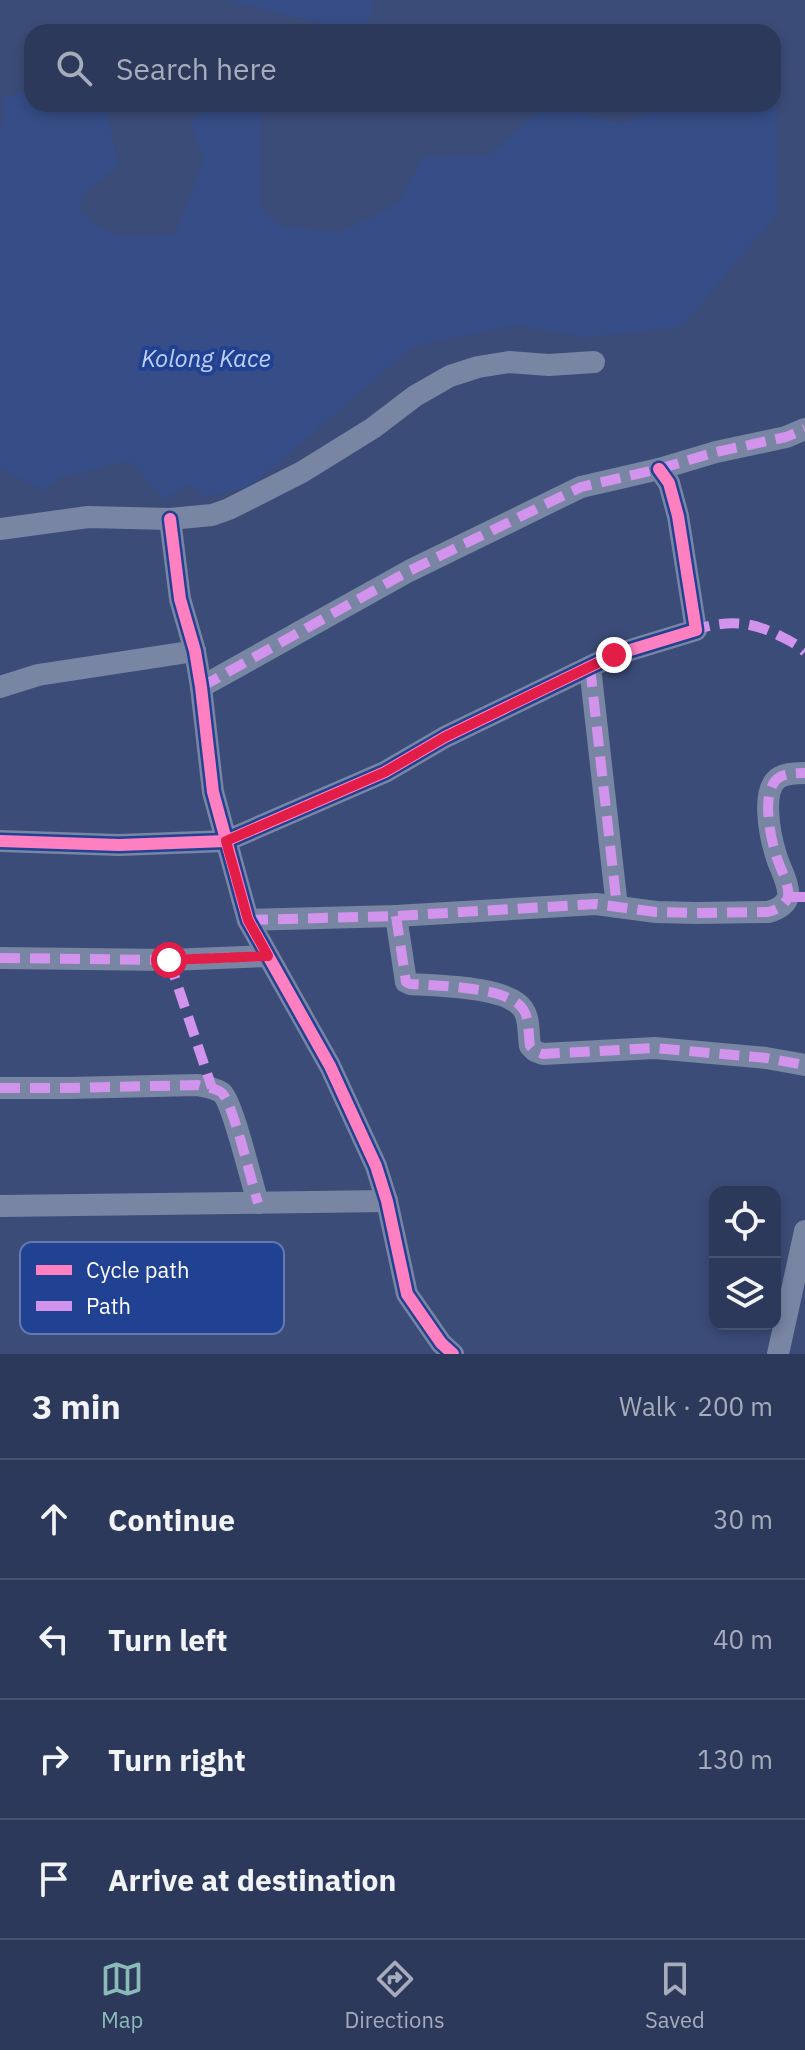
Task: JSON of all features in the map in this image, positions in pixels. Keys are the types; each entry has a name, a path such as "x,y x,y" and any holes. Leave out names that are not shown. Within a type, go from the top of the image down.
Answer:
{"street":[{"path":"0,529 88,517 170,519 212,515 302,472 450,376 509,362 549,365 594,362"},
{"path":"201,687 409,571 581,487 786,437 805,429"},
{"path":"0,841 119,845 226,841 385,772 445,737 614,655 696,630 678,516 669,483 659,469"},
{"path":"170,519 180,599 195,651 201,687 213,792 248,920 330,1066 376,1166 387,1201 407,1294 441,1343 453,1354"},
{"path":"0,687 38,675 195,651"},
{"path":"590,667 617,907"},
{"path":"248,920 396,916 596,904 670,913 778,910 796,897 786,884 775,852 768,798 770,787 781,776 805,773"},
{"path":"396,916 406,982 483,990 511,999 522,1007 527,1017 530,1046 543,1054 655,1048 766,1058 805,1065"},
{"path":"0,958 169,960 268,956"},
{"path":"0,1088 198,1085 212,1088 223,1094 231,1110 258,1203"},
{"path":"0,1206 387,1201"},
{"path":"778,1354 805,1231"}],"water":[{"path":"226,0 373,0 370,20 366,24 325,24"},
{"name":"Kolong Kace","path":"24,91 24,112 108,112 118,165 82,196 79,210 101,229 127,237 175,234 204,159 190,122 202,112 261,112 259,204 279,226 339,233 398,204 423,157 488,156 538,112 577,112 622,124 650,112 776,112 777,215 681,327 587,337 515,325 414,346 250,487 203,497 189,484 164,500 130,461 62,477 43,490 0,469 0,127 4,122 3,98"}],"marked path":[{"path":"201,687 409,571 581,487 786,437 805,429"},
{"path":"690,631 713,625 745,624 778,635 805,652"},
{"path":"590,667 617,907"},
{"path":"248,920 396,916 596,904 656,912 768,912 777,909 788,897 771,836 768,813 770,791 780,777 805,773"},
{"path":"788,897 805,897"},
{"path":"396,916 406,982 488,992 515,1001 527,1017 530,1046 543,1054 655,1048 766,1058 805,1065"},
{"path":"0,958 169,960 268,956"},
{"path":"169,960 212,1088"},
{"path":"0,1088 198,1085 217,1090 222,1093 231,1112 258,1203"}],"cycle path":[{"path":"0,841 119,845 226,841 385,772 445,737 614,655 696,630 678,516 669,483 659,469"},
{"path":"170,519 180,599 195,651 201,687 213,792 248,920 330,1066 376,1166 387,1201 407,1294 441,1343 453,1354"}],"route":[{"path":"169,960 268,956 248,920 226,841 385,772 445,737 614,655"}]}
